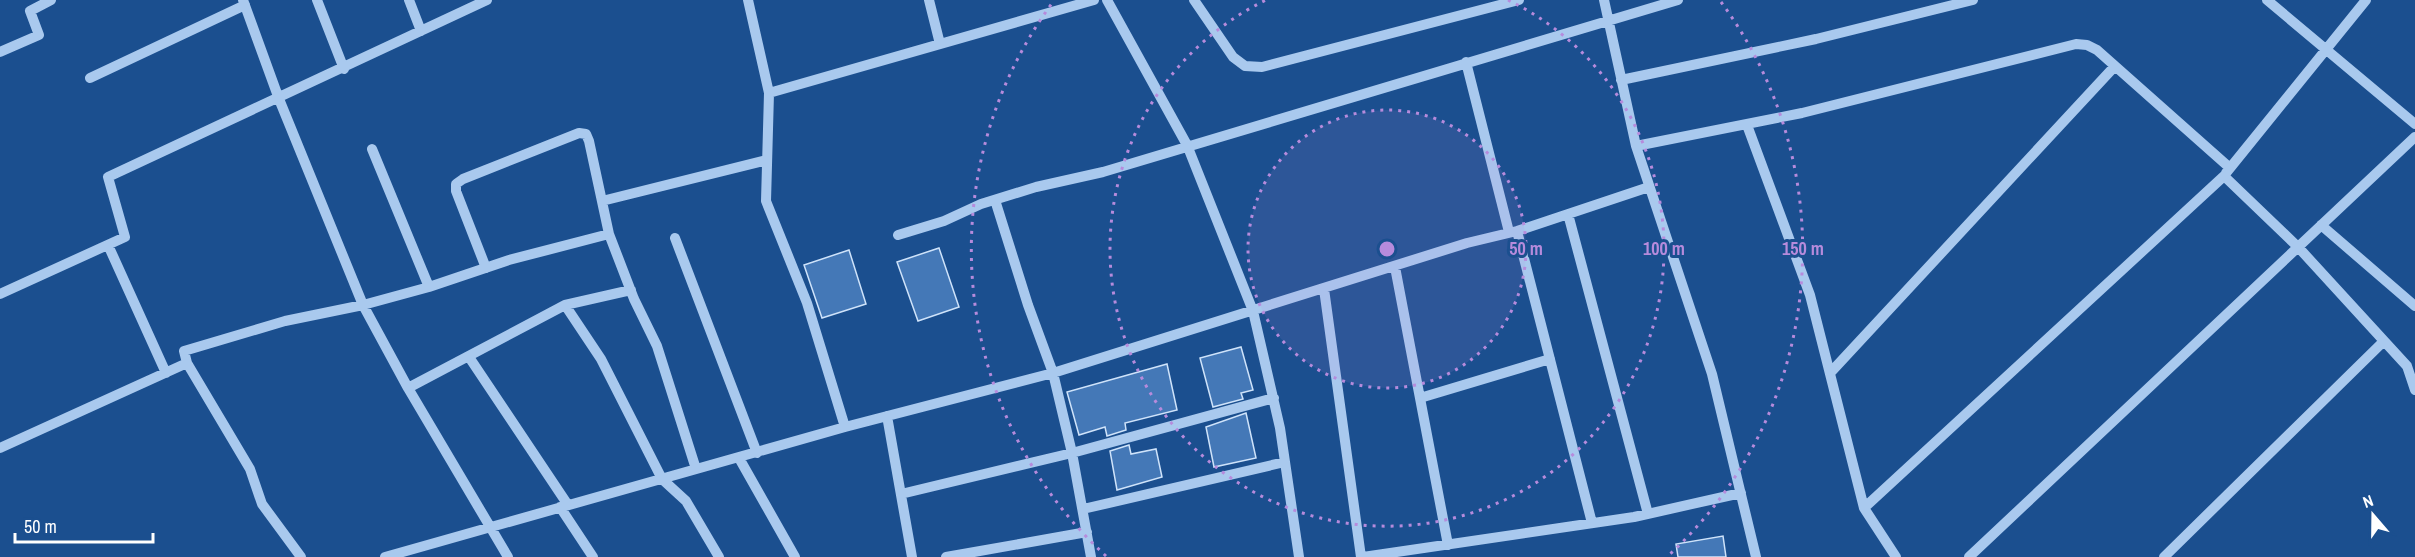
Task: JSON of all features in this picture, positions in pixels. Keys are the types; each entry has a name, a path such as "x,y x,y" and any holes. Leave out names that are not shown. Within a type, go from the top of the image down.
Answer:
{"street":[{"path":"0,52 39,35 30,11 51,0"},
{"path":"317,0 344,69"},
{"path":"409,0 421,31"},
{"path":"0,294 125,237 108,177 344,69 487,0"},
{"path":"748,0 769,93 766,201 807,303 845,427"},
{"path":"929,0 940,44"},
{"path":"769,93 1094,0"},
{"path":"1107,0 1187,145 1254,311 1274,398 1299,557"},
{"path":"1194,0 1233,57 1245,66 1262,67 1519,0"},
{"path":"1604,0 1636,147 1712,374 1756,557"},
{"path":"898,235 945,221 981,204 1036,187 1103,172 1678,0"},
{"path":"1621,80 1816,39 1973,0"},
{"path":"2267,0 2415,124"},
{"path":"90,78 244,2 279,99 363,305 408,388 508,557"},
{"path":"1864,508 2227,172 2360,2"},
{"path":"1636,147 1747,125 2076,44 2087,45 2097,50 2115,66 2227,172 2407,366 2415,390"},
{"path":"1466,62 1550,359 1592,523"},
{"path":"1831,372 2115,66"},
{"path":"1747,125 1810,295 1864,508 1896,557"},
{"path":"486,268 456,190 456,183 579,133 586,134 590,141 609,234 631,290 657,346 696,469"},
{"path":"1969,557 2415,137"},
{"path":"372,149 429,287"},
{"path":"602,201 767,160"},
{"path":"385,557 845,427 1053,373 1513,232 1649,187"},
{"path":"996,200 1028,305 1053,373 1072,453 1091,557"},
{"path":"1568,214 1648,514"},
{"path":"2321,225 2415,306"},
{"path":"301,557 262,504 250,470 187,363 184,351 285,321 363,305 429,287 486,268 609,234"},
{"path":"675,238 758,453"},
{"path":"108,245 166,373"},
{"path":"1395,267 1448,544"},
{"path":"1324,289 1362,557 1648,514 1741,493"},
{"path":"408,388 565,305 631,290"},
{"path":"565,305 601,359 662,479 686,501 719,557"},
{"path":"2164,557 2384,341"},
{"path":"469,357 564,506 592,557"},
{"path":"1420,398 1550,359"},
{"path":"0,448 187,363"},
{"path":"901,494 1072,453 1274,398"},
{"path":"887,416 912,557"},
{"path":"739,458 795,557"},
{"path":"1083,509 1285,462"},
{"path":"946,557 1087,532"}],"building":[{"path":"939,248 959,307 918,321 897,262"},
{"path":"849,250 866,304 822,318 804,265"},
{"path":"1241,347 1253,390 1241,393 1243,399 1213,407 1200,358"},
{"path":"1167,364 1177,410 1125,423 1126,430 1107,436 1105,427 1079,435 1067,392"},
{"path":"1246,413 1256,458 1214,467 1206,427"},
{"path":"1129,445 1131,454 1156,449 1162,477 1117,490 1110,451"},
{"path":"1723,536 1726,557 1678,557 1676,544"}]}
